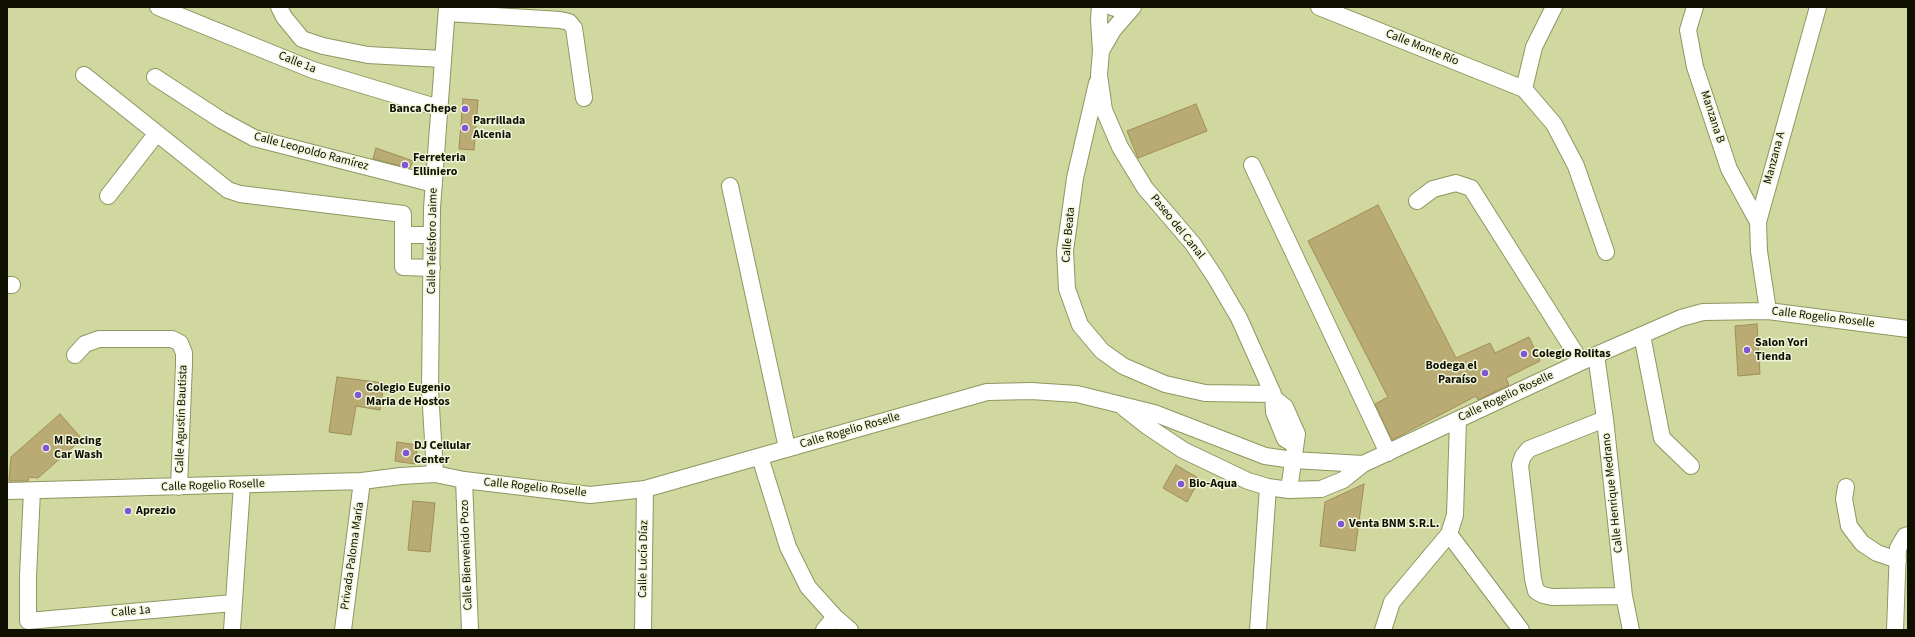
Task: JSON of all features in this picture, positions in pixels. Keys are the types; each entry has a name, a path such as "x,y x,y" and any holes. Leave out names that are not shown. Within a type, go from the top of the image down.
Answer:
{"street":[{"name":"Calle 1a","path":"158,7 312,70 439,108"},
{"path":"279,7 284,17 302,39 323,46 368,55 442,59"},
{"name":"Paseo del Canal","path":"1100,7 1099,19 1101,51 1099,75 1104,110 1120,147 1145,188 1193,244 1215,277 1239,318 1273,396 1274,412 1285,439 1294,453"},
{"path":"1112,7 1121,10 1133,7"},
{"name":"Paseo del Canal","path":"1101,51 1113,30 1133,7"},
{"name":"Calle Monte Río","path":"1319,7 1524,89 1554,124 1576,166 1606,252"},
{"path":"1524,89 1534,47 1554,7"},
{"name":"Manzana B","path":"1695,7 1688,30 1695,67 1730,169 1758,222"},
{"name":"Manzana A","path":"1768,311 1758,251 1758,222 1818,7"},
{"path":"447,10 569,22 574,28 584,98"},
{"name":"Calle Telésforo Jaime","path":"435,474 430,390 432,235 442,59 447,10"},
{"path":"312,70 323,46"},
{"path":"84,75 228,190 240,194 403,214 403,267 432,268"},
{"name":"Calle Beata","path":"1099,75 1075,178 1065,251 1067,289 1080,325 1102,351 1123,366 1165,384 1205,393 1273,396"},
{"name":"Calle Leopoldo Ramírez","path":"155,78 221,120 254,138 434,184"},
{"path":"108,196 157,133"},
{"path":"1252,165 1388,452"},
{"path":"1417,201 1433,189 1456,182 1471,188 1588,359"},
{"path":"730,186 787,448"},
{"path":"403,235 432,235"},
{"name":"Calle Rogelio Roselle","path":"1121,405 1146,426 1183,450 1234,475 1268,487 1289,490 1321,489 1344,480 1363,464 1588,359 1681,318 1703,312 1768,311 1908,329"},
{"path":"1642,335 1662,438 1691,466"},
{"name":"Calle Agustín Bautista","path":"75,355 85,344 99,338 172,339 180,343 184,353 184,364 179,487"},
{"name":"Calle Henrique Medrano","path":"1588,359 1605,419 1624,596 1631,630"},
{"name":"Calle Rogelio Roselle","path":"7,491 362,481 401,476 435,474 464,480 590,495 645,489 987,392 1054,392 1077,394 1154,413 1265,456 1294,453 1363,464"},
{"path":"1605,419 1530,449 1523,456 1520,465 1533,579 1536,591 1543,595 1552,597 1624,596"},
{"path":"1383,630 1392,602 1449,534 1455,514 1458,420"},
{"path":"1289,490 1294,453"},
{"path":"760,457 788,547 808,587 835,618 850,630"},
{"name":"Calle Bienvenido Pozo","path":"464,480 470,630"},
{"name":"Privada Paloma María","path":"343,630 362,481"},
{"path":"232,630 242,485"},
{"path":"1258,630 1268,487"},
{"path":"1846,487 1844,499 1849,526 1862,543 1877,553 1898,560"},
{"name":"Calle Lucía Díaz","path":"643,630 645,489"},
{"name":"Calle 1a","path":"32,491 28,576 28,621 234,603"},
{"path":"1449,534 1521,630"},
{"path":"1895,630 1898,548 1906,535"},
{"path":"824,630 835,618"}],"building":[{"path":"463,99 478,100 474,150 459,149"},
{"path":"1196,104 1207,131 1138,158 1127,131"},
{"path":"376,148 413,161 410,168 373,159"},
{"path":"1378,205 1456,358 1490,343 1495,353 1529,337 1540,361 1506,378 1509,385 1478,400 1476,396 1392,440 1375,404 1388,397 1308,241"},
{"name":"Salon Yori Tienda","path":"1757,324 1760,374 1738,376 1735,326"},
{"name":"Colegio Eugenio Maria de Hostos","path":"337,377 384,383 380,410 356,406 351,435 329,432"},
{"name":"M Racing Car Wash","path":"60,414 82,439 38,478 29,477 28,481 9,481 11,457"},
{"name":"DJ Cellular Center","path":"397,442 418,445 415,464 395,461"},
{"name":"Bio-Aqua","path":"1176,465 1200,479 1187,502 1163,488"},
{"name":"Venta BNM S.R.L.","path":"1364,484 1355,551 1320,546 1325,502"},
{"path":"413,501 435,503 430,552 408,550"}],"place":[{"name":"Banca Chepe","path":"465,109"},
{"name":"Parrillada Alcenia","path":"465,128"},
{"name":"Ferreteria Elliniero","path":"405,165"},
{"name":"Salon Yori Tienda","path":"1747,350"},
{"name":"Colegio Rolitas","path":"1524,354"},
{"name":"Bodega el Paraíso","path":"1485,373"},
{"name":"Colegio Eugenio Maria de Hostos","path":"358,395"},
{"name":"M Racing Car Wash","path":"46,448"},
{"name":"DJ Cellular Center","path":"406,453"},
{"name":"Bio-Aqua","path":"1181,484"},
{"name":"Aprezio","path":"128,511"},
{"name":"Venta BNM S.R.L.","path":"1341,524"}]}
